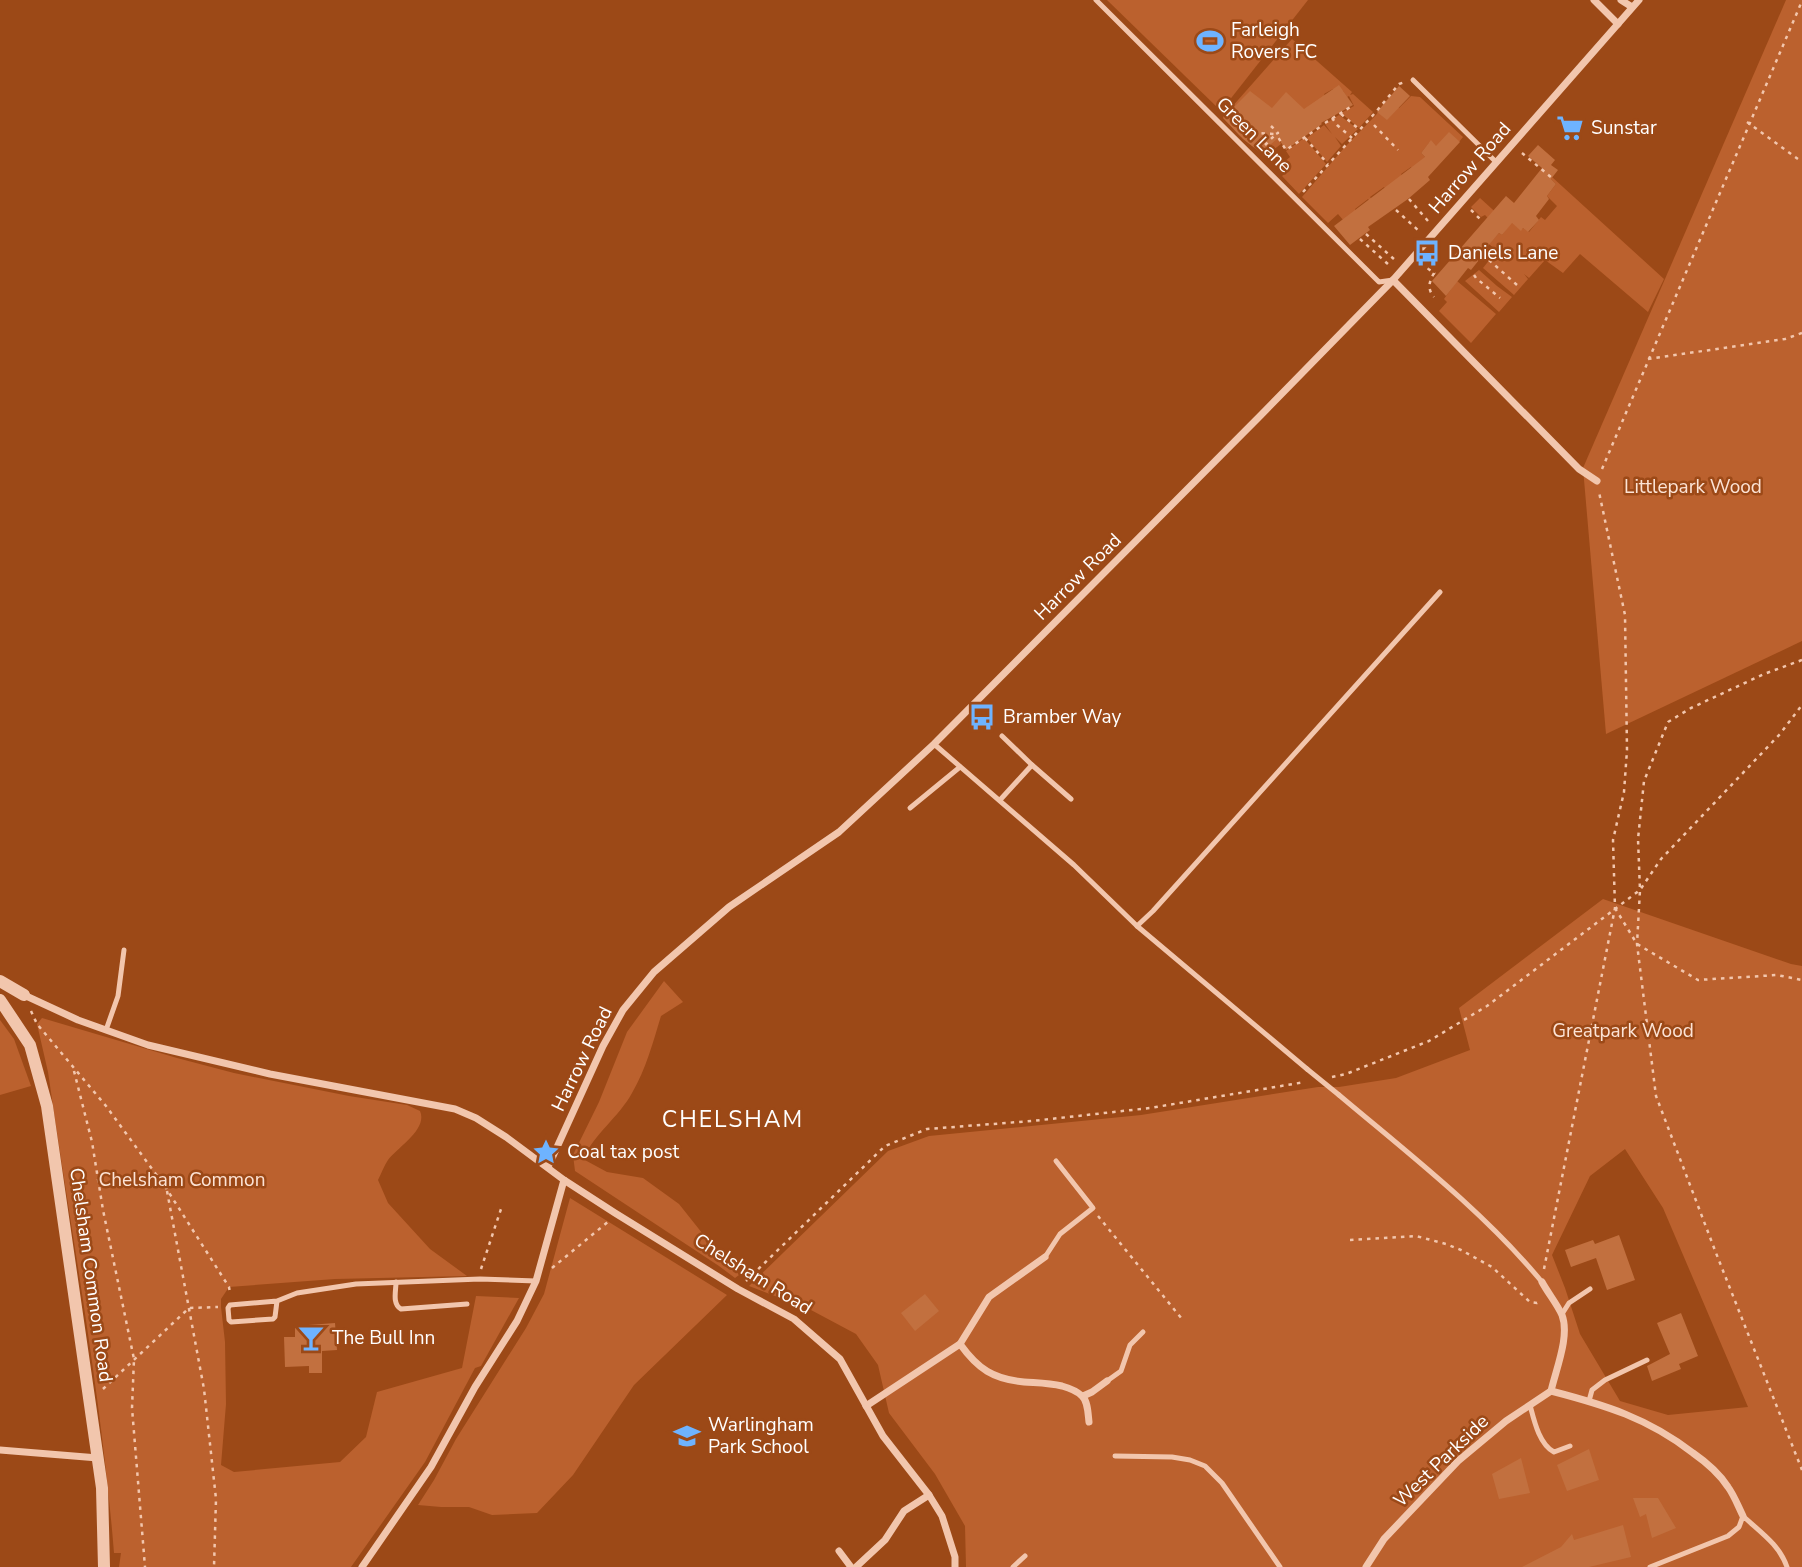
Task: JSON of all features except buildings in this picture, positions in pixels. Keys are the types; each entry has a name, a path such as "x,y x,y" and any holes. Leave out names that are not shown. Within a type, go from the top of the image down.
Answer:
{"street":[{"path":"1594,0 1618,24"},
{"path":"1621,0 1632,7"},
{"name":"Harrow Road","path":"548,1167 603,1046 623,1010 654,972 729,907 839,832 934,744 1392,280 1639,0"},
{"path":"1392,280 1579,469 1597,481"},
{"path":"0,981 78,1020 148,1045 270,1074 455,1109 476,1118 506,1137 613,1215"},
{"name":"Chelsham Common Road","path":"0,1000 30,1045 47,1106 102,1488 104,1567"},
{"path":"362,1567 431,1467 475,1387 517,1321 536,1281 564,1180"},
{"name":"Chelsham Road","path":"613,1215 794,1319 840,1359 883,1436 942,1516 955,1557 955,1567"},
{"path":"866,1406 960,1344 989,1297 1045,1257"},
{"path":"1542,1282 1562,1314 1565,1327 1551,1391 1642,1420 1674,1438 1708,1464 1728,1487 1743,1516"},
{"path":"960,1344 972,1361 995,1376 1022,1382 1050,1383 1071,1389 1083,1396 1089,1422"},
{"path":"1083,1396 1107,1381"},
{"name":"West Parkside","path":"1366,1567 1384,1539 1458,1461 1506,1421 1551,1391"},
{"path":"0,1450 98,1458"},
{"path":"839,1551 854,1567 885,1540 904,1511 929,1495"}],"lane":[{"name":"Green Lane","path":"1096,0 1379,282 1392,280"},
{"path":"1413,80 1496,162"},
{"path":"1137,926 1440,592"},
{"path":"1002,736 1071,799"},
{"path":"934,744 1074,865 1137,926 1469,1205 1542,1282"},
{"path":"1000,800 1032,765"},
{"path":"910,808 960,767"},
{"path":"106,1030 117,996 124,950"},
{"path":"1045,1257 1060,1234 1093,1208 1056,1161"},
{"path":"277,1301 275,1317 272,1319 229,1320 230,1305 277,1301 297,1293 356,1284 480,1279 536,1281"},
{"path":"396,1282 396,1303 401,1309 467,1304"},
{"path":"1562,1314 1569,1303 1590,1289"},
{"path":"1107,1381 1121,1371 1130,1345 1143,1332"},
{"path":"1589,1401 1592,1390 1605,1380 1647,1360"},
{"path":"1530,1405 1546,1448 1554,1452 1570,1446"},
{"path":"1115,1457 1172,1457 1205,1466 1222,1483 1280,1567"},
{"path":"1650,1567 1728,1536 1739,1527 1743,1516 1773,1542 1787,1567"},
{"path":"1013,1567 1025,1556"}],"path":[{"path":"1542,1282 1615,908 1613,840 1624,792 1627,750 1625,615 1597,481 1802,1"},
{"path":"1297,200 1399,84 1413,80"},
{"path":"1271,126 1278,133 1286,150 1352,106"},
{"path":"1340,113 1360,130"},
{"path":"1332,118 1352,138"},
{"path":"1748,123 1802,162"},
{"path":"1376,126 1398,150"},
{"path":"1253,133 1278,133"},
{"path":"1265,145 1278,133"},
{"path":"1305,137 1328,164"},
{"path":"1519,150 1552,178"},
{"path":"1409,199 1430,223"},
{"path":"1469,207 1482,221"},
{"path":"1395,210 1421,233"},
{"path":"1366,234 1396,261"},
{"path":"1360,239 1391,268"},
{"path":"1489,260 1517,285"},
{"path":"1420,262 1434,274 1429,285 1429,291 1434,297"},
{"path":"1474,275 1500,298"},
{"path":"1648,359 1785,339 1802,333"},
{"path":"1802,660 1764,674 1691,708 1668,722 1644,781 1638,839 1640,890 1637,944 1656,1096 1802,1470"},
{"path":"1321,1079 1346,1074 1429,1041 1487,1006 1640,890 1661,859 1780,734 1802,705"},
{"path":"1615,908 1637,944 1698,981 1777,975 1802,980"},
{"path":"24,995 37,1024 106,1106 166,1188 229,1287 230,1305"},
{"path":"73,1067 92,1142 103,1210 134,1359 132,1408 145,1567"},
{"path":"743,1284 885,1146 927,1129 1150,1108 1308,1081"},
{"path":"166,1188 204,1389 216,1499 214,1567"},
{"path":"1093,1208 1182,1319"},
{"path":"480,1279 501,1209"},
{"path":"536,1281 613,1215"},
{"path":"1350,1240 1416,1236 1446,1244 1492,1267 1530,1302 1537,1303 1550,1295"},
{"path":"90,1403 189,1308 221,1307"}],"green space":[{"name":"Farleigh Rovers FC","path":"1107,0 1308,0 1221,111"},
{"name":"Littlepark Wood","path":"1786,0 1802,0 1802,641 1606,734 1583,468"},
{"path":"1292,39 1352,92 1350,95 1353,94 1373,112 1359,128 1341,113 1354,106 1349,96 1343,91 1333,89 1324,94 1329,101 1278,137 1281,144 1265,156 1239,135 1223,117"},
{"path":"1411,96 1420,97 1463,137 1459,142 1435,148 1429,143 1421,153 1426,158 1416,172 1411,167 1401,174 1406,181 1389,193 1384,187 1370,197 1375,203 1368,199 1344,221 1338,214 1328,223 1302,197 1389,98 1399,108"},
{"path":"1339,115 1358,129 1342,144 1335,137 1341,146 1327,162 1307,138 1324,125 1332,134 1325,124"},
{"path":"1304,138 1326,164 1299,194 1282,176 1288,171 1283,163 1290,157 1286,151"},
{"path":"1552,177 1664,279 1648,312 1580,254 1563,273 1545,260 1529,278 1524,274 1528,279 1514,295 1483,268 1495,253 1508,261 1489,244 1507,228 1496,226 1485,215 1481,217 1471,207 1480,198 1503,219 1505,217 1521,230 1523,228 1529,232 1541,217 1545,220 1557,206 1547,196 1556,184"},
{"path":"1479,270 1512,297 1499,312 1465,281"},
{"path":"1457,281 1496,314 1471,343 1439,311 1447,302 1444,299"},
{"name":"Greatpark Wood","path":"1603,899 1802,966 1802,1567 966,1567 965,1526 935,1474 889,1413 878,1365 856,1334 811,1310 749,1286 888,1151 929,1136 1141,1115 1318,1087 1339,1087 1396,1078 1470,1050 1459,1008","holes":["1625,1149 1663,1208 1748,1407 1668,1415 1620,1401 1580,1334 1552,1255 1590,1176"]},
{"path":"664,981 683,1002 661,1016 637,1084 583,1159 607,1172 643,1178 679,1204 706,1238 743,1272 735,1278 575,1171 573,1155 599,1102 627,1032"},
{"name":"Chelsham Common","path":"42,1018 234,1073 407,1105 420,1111 420,1124 416,1131 388,1160 378,1180 388,1203 430,1249 467,1276 335,1279 229,1287 221,1299 226,1404 221,1465 234,1472 340,1462 366,1437 377,1392 462,1368 476,1296 519,1298 481,1366 475,1368 425,1462 351,1567 119,1567 121,1553 114,1553 85,1312 48,1072 37,1024"},
{"path":"0,1020 14,1039 31,1086 0,1095"},
{"path":"570,1198 727,1295 634,1385 573,1475 537,1513 492,1515 469,1507 418,1505 544,1294"}],"place":[{"name":"Farleigh Rovers FC","path":"1210,41"},
{"name":"Sunstar","path":"1570,128"},
{"name":"Daniels Lane","path":"1427,253"},
{"name":"Bramber Way","path":"982,717"},
{"name":"Coal tax post","path":"546,1152"},
{"name":"The Bull Inn","path":"311,1338"},
{"name":"Warlingham Park School","path":"687,1436"}],"district":[{"name":"CHELSHAM","path":"733,1119"}]}
